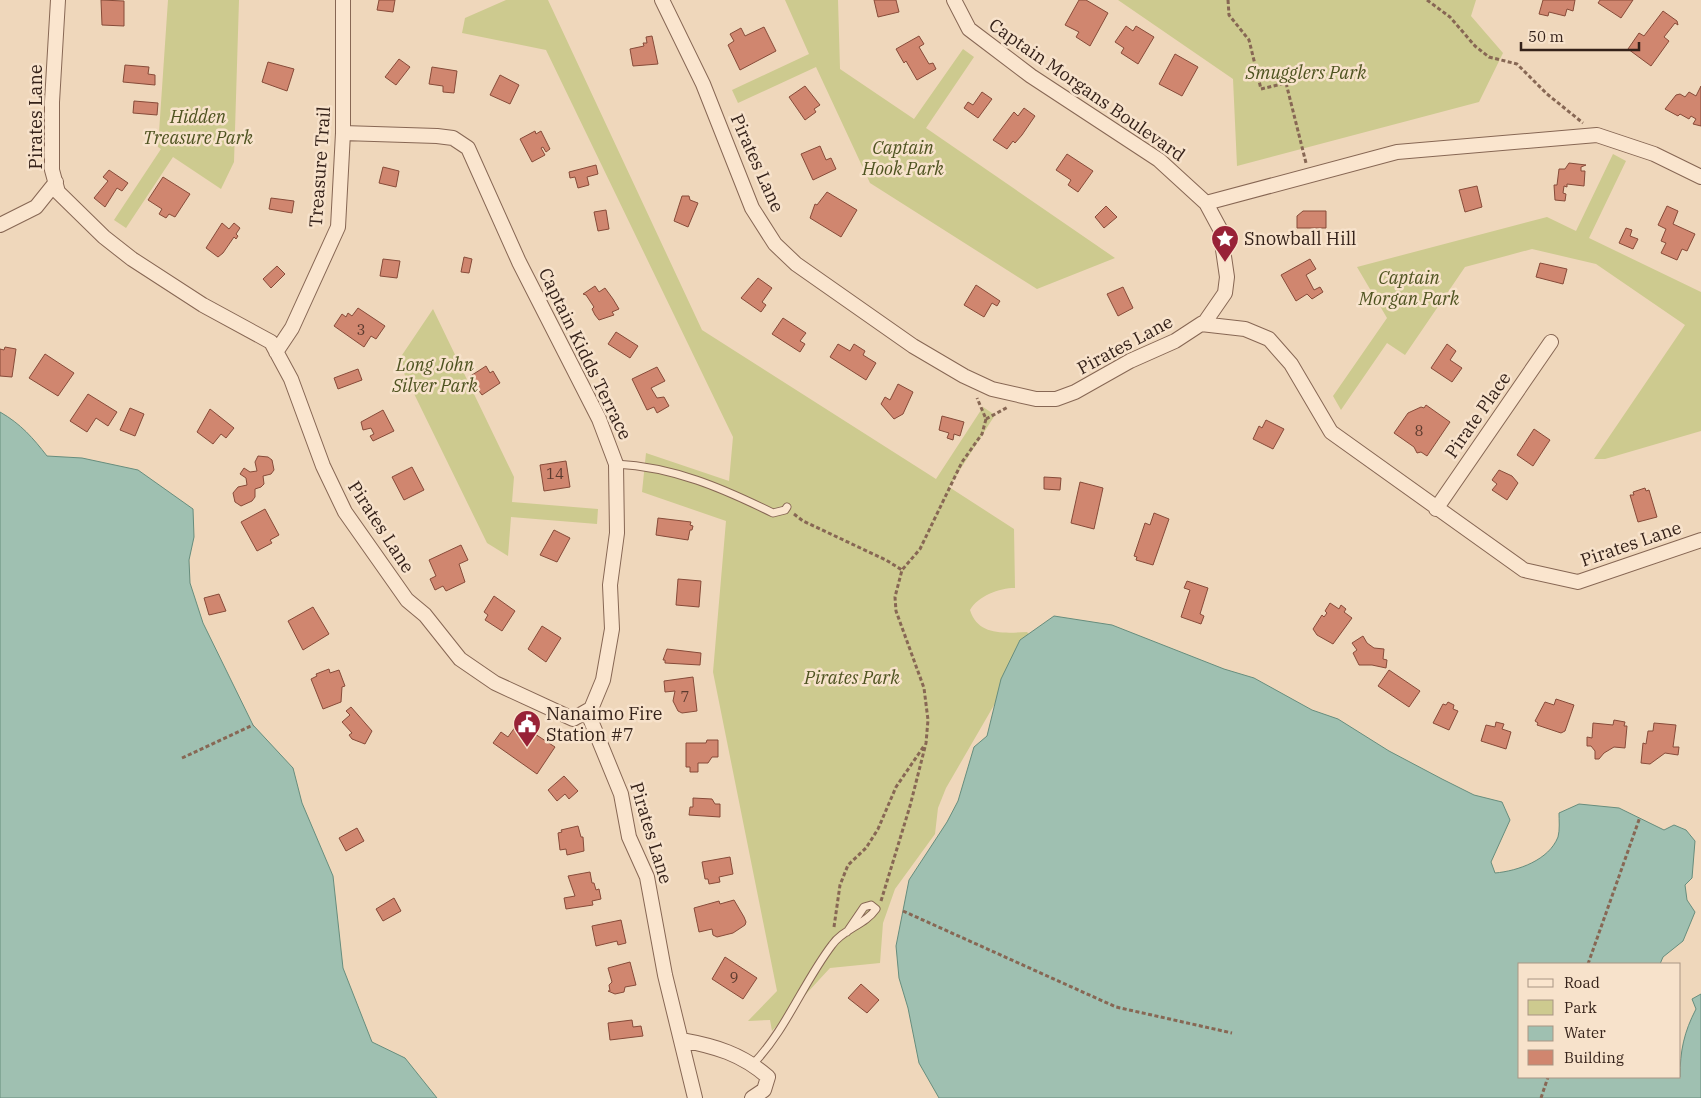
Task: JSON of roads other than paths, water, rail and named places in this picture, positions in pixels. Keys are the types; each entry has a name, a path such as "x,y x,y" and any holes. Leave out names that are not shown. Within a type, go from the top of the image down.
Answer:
{"street":[{"name":"Pirates Lane","path":"58,0 52,102 52,170 58,192 104,237 132,259 203,305 259,334 270,342 291,379 323,466 345,512 407,600 425,615 460,659 495,683 573,719 587,711 621,794 629,837 647,877 665,975 694,1098"},
{"name":"Treasure Trail","path":"276,352 292,328 338,227 343,133 343,0"},
{"name":"Pirates Lane","path":"662,0 703,84 752,208 775,244 796,264 913,346 970,378 992,389 1036,399 1056,399 1075,392 1130,361 1175,341 1201,324 1246,328 1269,339 1291,364 1331,432 1436,509 1524,570 1578,582 1701,540"},
{"name":"Captain Morgans Boulevard","path":"954,0 969,29 1031,76 1159,160 1206,203 1220,229 1227,277 1225,293 1205,322 1201,324"},
{"name":"Captain Kidds Terrace","path":"343,133 437,136 453,138 468,148 518,262 599,419 616,464 617,534 610,586 612,629 603,680 591,709 587,711"},
{"path":"1206,203 1397,152 1598,135 1654,154 1701,176"},
{"path":"0,225 36,207 56,182"},
{"name":"Pirate Place","path":"1436,509 1551,342"},
{"path":"1679,546 1701,550"},
{"path":"681,1040 725,1049 753,1064 768,1077 764,1090 752,1098"}],"lane":[{"path":"616,464 636,465 682,474 711,484 773,513 786,508"},
{"path":"753,1064 771,1046 814,969 833,943 870,918 876,909 871,905 864,907 847,932"}],"water":[{"path":"0,412 26,432 47,456 82,458 138,470 193,509 194,537 189,560 190,583 203,623 253,725 293,768 302,803 333,876 343,968 372,1042 405,1058 437,1098 0,1098"},
{"path":"1054,616 1112,625 1224,669 1254,678 1312,710 1338,719 1389,751 1442,779 1474,795 1502,802 1510,820 1491,862 1495,873 1523,867 1548,852 1558,837 1559,813 1579,804 1619,808 1664,830 1674,825 1686,830 1695,841 1692,878 1685,885 1687,900 1695,912 1683,941 1663,957 1660,963 1518,963 1518,1078 1681,1078 1681,1059 1684,1042 1688,1026 1696,1009 1692,999 1701,994 1701,1098 939,1098 919,1063 908,1008 899,978 896,946 909,880 947,822 958,801 974,747 987,736 1001,679 1020,640"}],"place":[{"name":"Snowball Hill","path":"1225,263"},
{"name":"Nanaimo Fire Station #7","path":"527,748"}],"park label":[{"name":"Smugglers Park","path":"1306,73"},
{"name":"Hidden Treasure Park","path":"198,127"},
{"name":"Captain Hook Park","path":"903,158"},
{"name":"Captain Morgan Park","path":"1409,288"},
{"name":"Long John Silver Park","path":"435,375"},
{"name":"Pirates Park","path":"852,678"}]}
